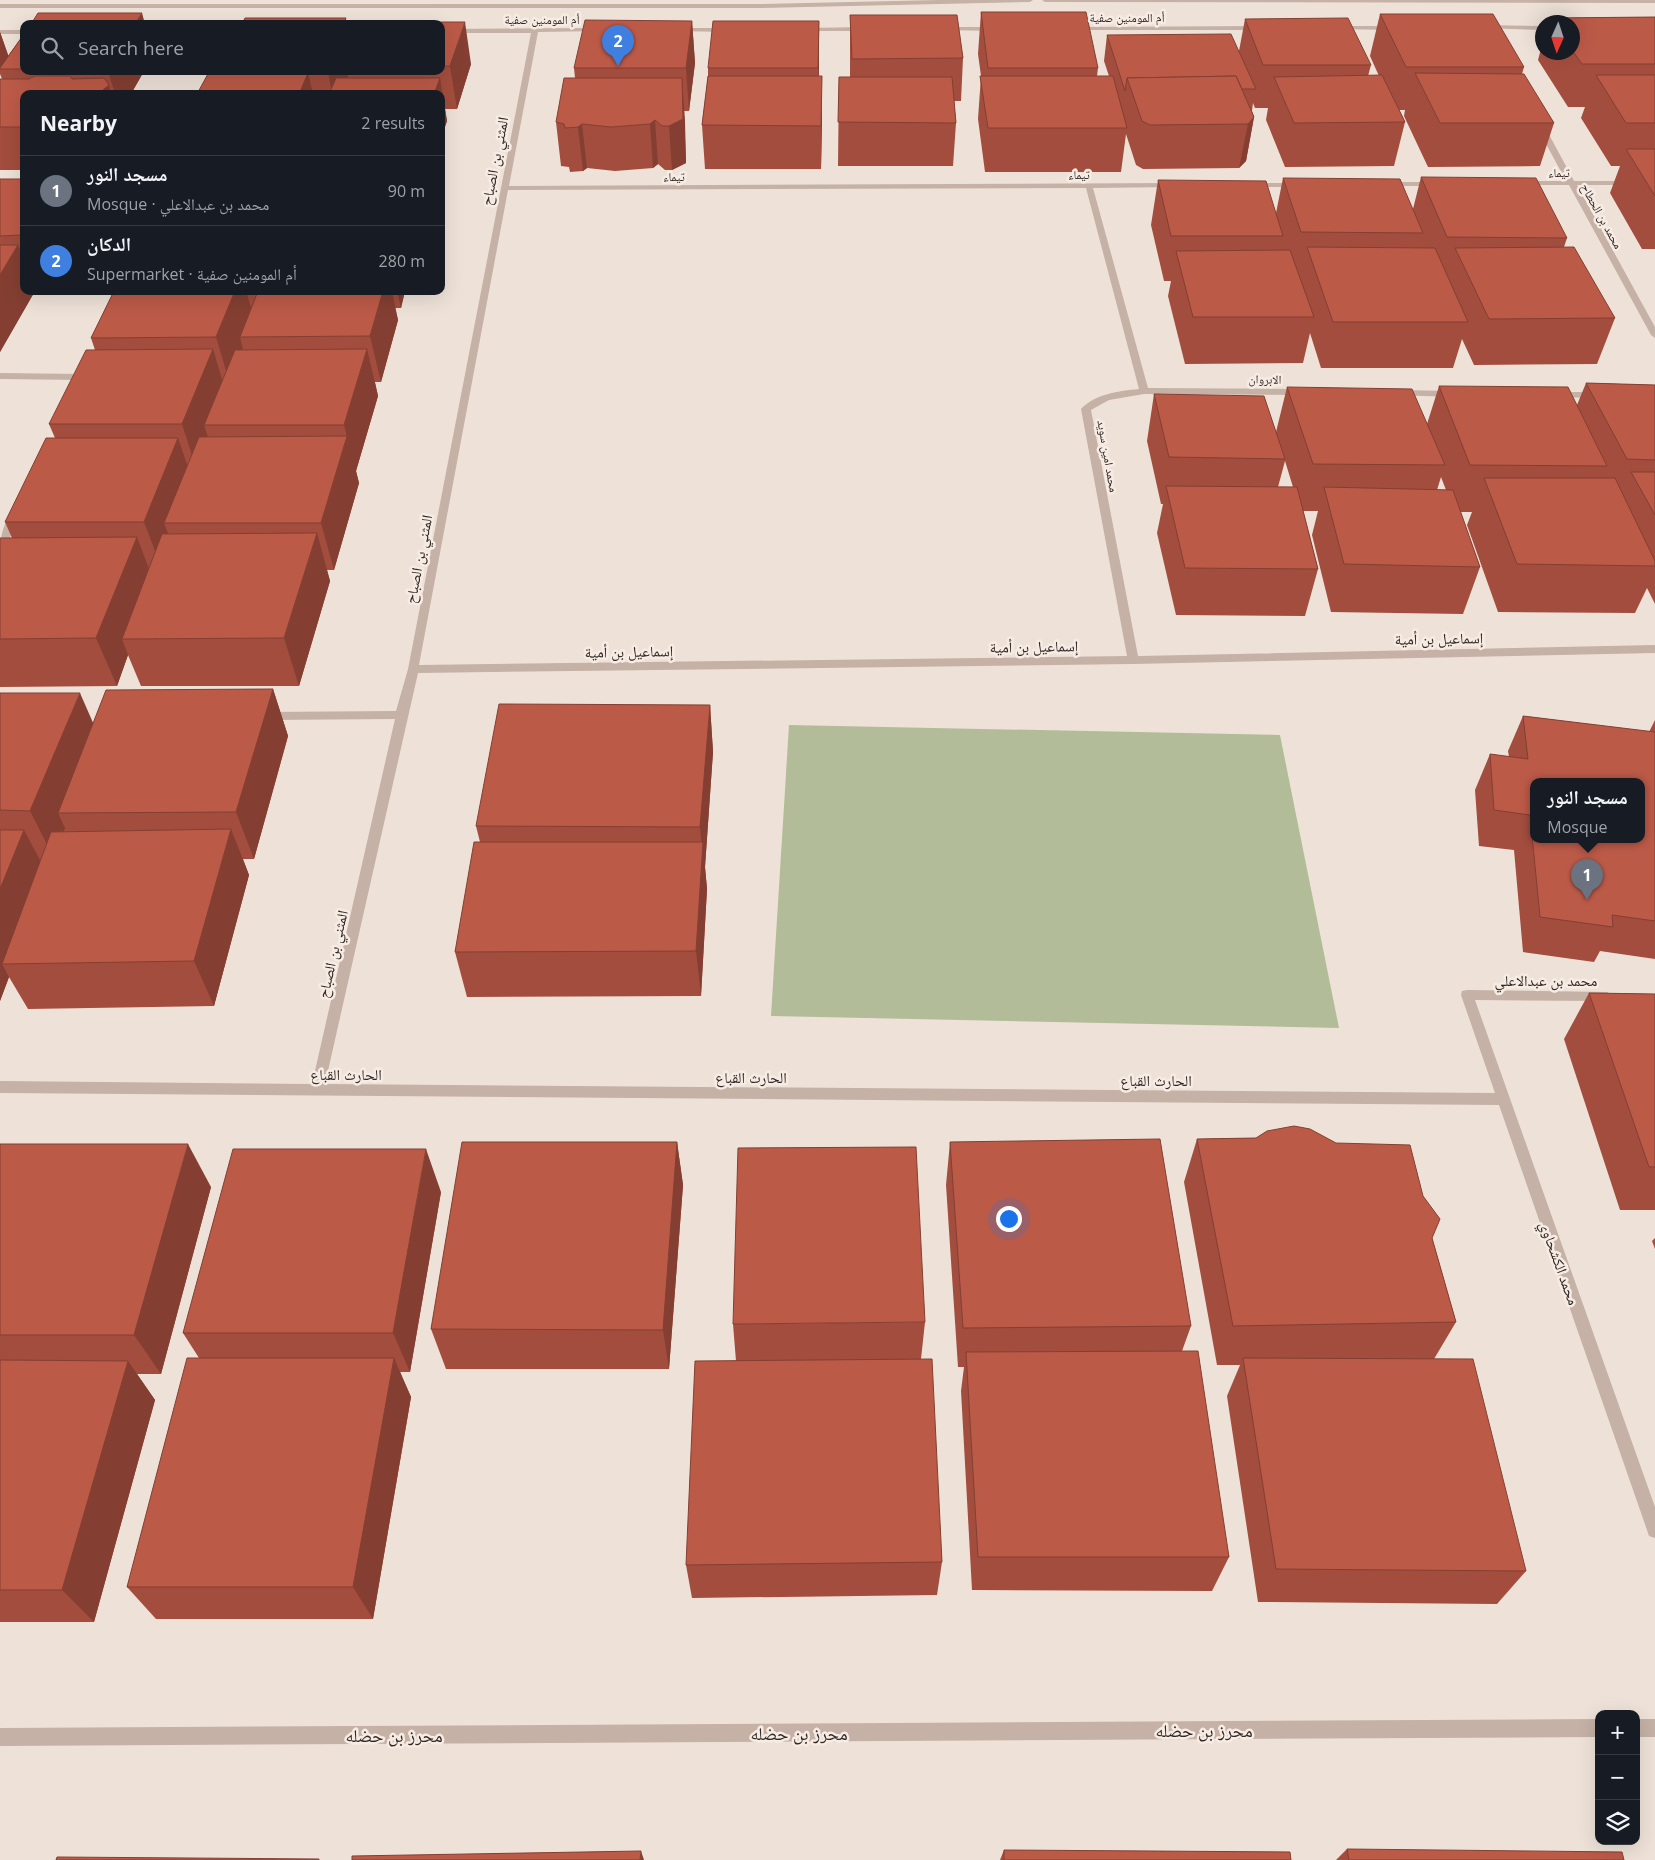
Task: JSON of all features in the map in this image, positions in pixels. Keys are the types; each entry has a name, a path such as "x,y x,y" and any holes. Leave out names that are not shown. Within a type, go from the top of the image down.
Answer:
{"street":[{"name":"أم المومنين صفية","path":"0,6 1030,0"},
{"name":"أم المومنين صفية","path":"1045,0 1655,1"},
{"name":"أم المومنين صفية","path":"1062,29 1270,28"},
{"path":"1330,28 1399,28"},
{"path":"1479,28 1535,28"},
{"path":"1489,28 1493,36"},
{"path":"793,30 873,29"},
{"path":"932,29 1002,29"},
{"name":"المثني بن الصباح","path":"317,1090 413,669 535,30"},
{"name":"أم المومنين صفية","path":"445,31 604,30"},
{"path":"664,30 734,30"},
{"path":"0,32 20,32"},
{"name":"محمد بن الحطاح","path":"1539,123 1655,335"},
{"name":"تيماء","path":"1512,184 1655,183"},
{"path":"1237,185 1305,184"},
{"path":"1374,184 1443,184"},
{"name":"تيماء","path":"504,188 1178,185"},
{"path":"1089,186 1144,391"},
{"path":"0,376 80,377"},
{"name":"الابروان","path":"1144,391 1311,392"},
{"name":"محمد امين سويد","path":"1133,660 1086,409 1096,401 1122,393 1144,391"},
{"path":"1390,393 1458,394"},
{"path":"1547,394 1606,395"},
{"path":"0,548 21,503"},
{"name":"إسماعيل بن أمية","path":"413,669 1133,660 1655,649"},
{"path":"254,716 401,716"},
{"name":"محمد بن عبدالاعلي","path":"1467,996 1615,996"},
{"name":"محمد الكشحاوي","path":"1467,996 1655,1530"},
{"name":"الحارث القباع","path":"0,1087 1502,1099"},
{"name":"محرز بن حضله","path":"0,1737 1595,1728"},
{"path":"1640,1728 1655,1728"}],"green space":[{"path":"789,725 1280,735 1339,1028 771,1016"}],"building":[{"path":"981,12 1086,12 1098,68 988,68"},
{"path":"38,13 142,13 138,20 34,20"},
{"path":"1380,14 1493,14 1524,67 1406,67"},
{"path":"850,15 957,15 963,58 852,59"},
{"path":"1655,17 1655,64 1582,64 1579,60 1580,18"},
{"path":"245,18 346,18 345,20 244,20"},
{"path":"1348,18 1371,65 1263,65 1245,19"},
{"path":"585,20 692,21 686,68 574,68"},
{"path":"713,21 819,21 818,68 708,68"},
{"path":"445,22 465,22 450,66 445,66"},
{"path":"1231,34 1256,89 1242,89 1236,76 1127,78 1125,91 1107,35"},
{"path":"20,40 20,69 0,68"},
{"path":"1415,73 1524,74 1554,123 1440,123"},
{"path":"207,75 307,75 301,90 199,90"},
{"path":"1382,75 1405,122 1294,123 1274,77"},
{"path":"1596,75 1655,75 1655,123 1626,123"},
{"path":"35,76 70,76 72,79 104,78 109,85 103,90 20,90 20,127 0,127 0,79 29,79"},
{"path":"708,76 822,76 821,126 702,125"},
{"path":"980,76 1113,76 1127,128 988,128"},
{"path":"1236,76 1254,117 1248,124 1150,125 1142,121 1127,78"},
{"path":"839,77 952,77 956,123 838,122"},
{"path":"336,78 440,78 436,90 331,90"},
{"path":"564,78 682,78 683,119 669,126 662,126 655,120 650,124 611,127 582,124 578,127 565,128 564,124 556,122"},
{"path":"1626,149 1655,149 1655,196"},
{"path":"1421,177 1536,178 1567,238 1447,237"},
{"path":"1283,178 1400,179 1423,233 1301,232"},
{"path":"0,179 20,179 20,235 0,236"},
{"path":"1158,180 1266,181 1283,236 1171,236"},
{"path":"0,245 18,245 0,275"},
{"path":"1307,247 1435,248 1468,322 1333,322"},
{"path":"1574,247 1615,318 1489,319 1455,248"},
{"path":"1290,250 1314,317 1193,317 1176,251"},
{"path":"112,295 233,295 216,337 91,338"},
{"path":"256,295 382,295 370,336 240,337"},
{"path":"213,349 182,424 49,424 86,350"},
{"path":"367,349 344,425 204,425 235,350"},
{"path":"1586,383 1655,385 1655,460 1627,459"},
{"path":"1439,386 1568,387 1607,466 1470,465"},
{"path":"1287,387 1412,389 1445,465 1313,464"},
{"path":"1154,394 1264,396 1285,459 1169,457"},
{"path":"347,436 321,523 164,523 199,437"},
{"path":"46,438 178,438 144,522 5,522"},
{"path":"1631,472 1655,472 1655,515"},
{"path":"1484,478 1615,478 1655,561 1655,566 1517,564"},
{"path":"1166,486 1297,487 1318,569 1185,568"},
{"path":"1324,487 1453,490 1480,567 1344,564"},
{"path":"317,533 284,638 122,639 162,534"},
{"path":"137,537 96,638 0,639 0,538"},
{"path":"273,689 236,812 58,813 106,690"},
{"path":"0,693 80,693 30,811 0,810"},
{"path":"499,704 710,705 700,827 476,826"},
{"path":"1523,716 1655,732 1655,921 1612,915 1613,927 1540,917 1533,843 1645,843 1645,778 1530,778 1530,815 1494,810 1490,754 1528,759"},
{"path":"231,829 194,961 2,964 51,832"},
{"path":"0,830 24,830 0,889"},
{"path":"474,842 703,842 696,951 455,952"},
{"path":"1589,993 1655,994 1655,1167 1649,1167"},
{"path":"1294,1126 1310,1129 1336,1143 1410,1145 1423,1196 1440,1219 1432,1238 1456,1322 1233,1326 1197,1139 1256,1138 1267,1131"},
{"path":"1160,1139 1191,1326 963,1328 950,1142"},
{"path":"462,1142 677,1142 663,1330 431,1329"},
{"path":"0,1144 188,1144 134,1335 0,1335"},
{"path":"916,1147 925,1322 733,1324 738,1148"},
{"path":"233,1149 426,1149 393,1333 183,1333"},
{"path":"1198,1351 1229,1557 978,1557 966,1352"},
{"path":"187,1358 394,1358 353,1587 127,1587"},
{"path":"1243,1358 1473,1359 1526,1571 1276,1569"},
{"path":"932,1359 942,1562 686,1565 695,1361"},
{"path":"0,1360 128,1361 62,1590 0,1590"},
{"path":"1347,1849 1622,1852 1624,1860 1349,1860"},
{"path":"1004,1850 1290,1852 1291,1860 1004,1860"},
{"path":"641,1851 640,1860 352,1860 352,1856"},
{"path":"57,1857 319,1859 319,1860 56,1860"}],"place":[{"name":"الدكان","path":"618,66"},
{"name":"مسجد النور","path":"1587,900"}]}
